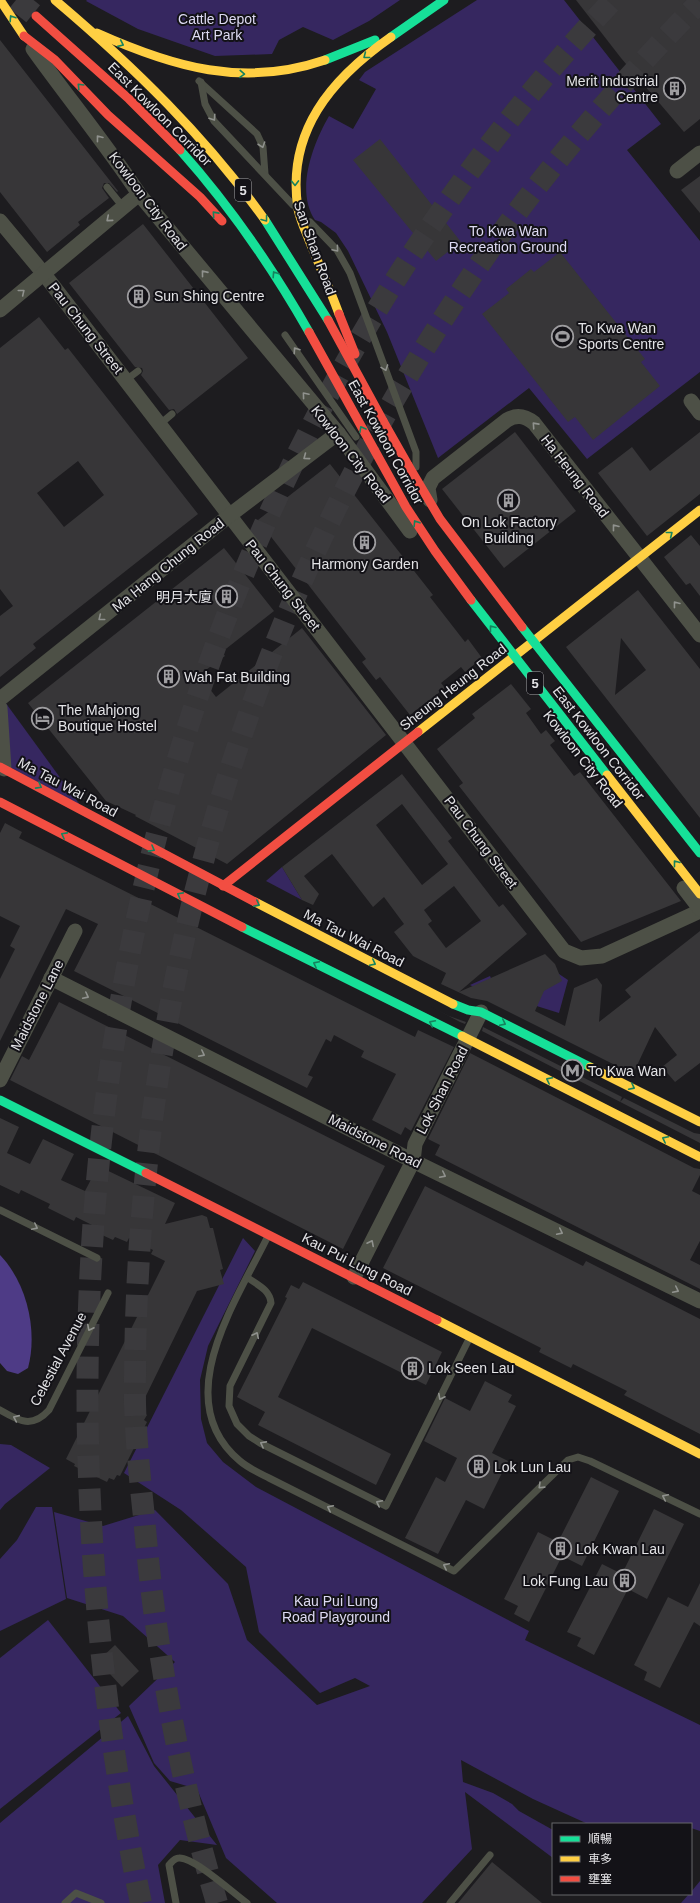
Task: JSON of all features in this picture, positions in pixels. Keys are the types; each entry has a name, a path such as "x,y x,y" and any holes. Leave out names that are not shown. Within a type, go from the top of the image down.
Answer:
{"main road":[{"name":"Kowloon City Road","path":"0,0 24,36"},
{"name":"East Kowloon Corridor","path":"54,0 70,18 90,30 174,111 225,167 270,227 328,320 429,501 455,540 700,853"},
{"name":"San Shan Road","path":"383,420 339,314 299,211 295,191 295,171 305,135 314,114 336,83 352,67 396,32 444,0"},
{"name":"East Kowloon Corridor","path":"36,16 59,32 144,114 200,172 251,239 282,286 309,332 402,500 434,551 479,612 700,894"},
{"name":"San Shan Road","path":"90,30 124,46 172,63 231,73 253,75 296,69 322,61 396,32"},
{"path":"24,36 55,60 108,115 200,197 228,229"},
{"path":"256,265 309,332"},
{"name":"Sheung Heung Road","path":"223,886 700,510"},
{"name":"Ma Tau Wai Road","path":"2,771 454,1006 481,1012 700,1122"},
{"path":"0,802 214,913 455,1034 468,1038 700,1157"},
{"name":"Kau Pui Lung Road","path":"0,1100 354,1277 700,1454"}],"street":[{"name":"Kowloon City Road","path":"24,36 61,89 120,164 139,194 338,434 507,662 700,910"},
{"path":"677,171 700,153"},
{"path":"0,310 139,194"},
{"name":"Pau Chung Street","path":"0,221 44,274 160,424 564,951 581,958 602,956 700,910"},
{"path":"691,401 700,413"},
{"name":"Ha Heung Road","path":"538,638 432,503 428,493 428,488 433,478 507,420 519,416 525,417 534,423 700,635"},
{"name":"Ma Hang Chung Road","path":"0,699 230,515 338,434"},
{"path":"538,638 700,846"},
{"path":"0,708 2,771"},
{"name":"Maidstone Lane","path":"0,1080 75,931"},
{"name":"Maidstone Road","path":"51,978 413,1160 700,1301"},
{"name":"Lok Shan Road","path":"354,1277 413,1160 415,1144 481,1012"}],"lane":[{"path":"172,63 195,78 257,134 264,150 264,169 266,175"},
{"path":"195,78 205,104 214,121 337,250 350,273 416,452 416,467 410,484 389,503"},
{"path":"107,187 123,207"},
{"path":"285,335 361,445"},
{"path":"126,380 138,371"},
{"path":"160,424 172,414"},
{"path":"367,459 373,481"},
{"path":"0,1210 96,1258"},
{"path":"269,1235 217,1340 210,1367 208,1396 211,1419 220,1440 240,1461 269,1478 454,1571 568,1460 578,1457 590,1461 700,1514"},
{"path":"248,1278 264,1288 271,1297 271,1303 230,1386 229,1406 237,1424 249,1436 260,1443 386,1506 470,1337"},
{"name":"Celestial Avenue","path":"0,1410 27,1422 38,1420 44,1416 49,1410 108,1293"},
{"path":"450,1903 490,1855"},
{"path":"176,1903 170,1865 175,1859 180,1858 198,1864 230,1891 248,1903"},
{"path":"65,1903 76,1893 101,1903"}],"green space":[{"name":"Cattle Depot Art Park","path":"400,0 369,21 333,40 303,27 279,40 272,54 215,56 138,29 86,1"},
{"name":"To Kwa Wan Recreation Ground","path":"477,0 564,0 661,124 627,150 700,241 700,372 587,459 529,388 438,458 387,332 348,251 336,233 321,222 315,220 309,208 306,195 308,167 317,140 329,116 353,129 376,89 359,80 365,72"},
{"path":"5,702 80,805 6,765"},
{"path":"282,867 302,900 266,881"},
{"path":"556,972 568,980 559,1013 527,1003 492,996 470,985 490,976 499,996"},
{"name":"Kau Pui Lung Road Playground","path":"243,1238 255,1251 208,1346 200,1380 201,1419 207,1443 223,1462 256,1487 529,1631 525,1640 700,1725 700,1831 692,1828 692,1823 586,1823 533,1799 461,1760 463,1782 493,1793 512,1804 519,1811 552,1829 552,1857 465,1792 472,1849 422,1903 277,1903 226,1858 197,1789 170,1781 154,1763 129,1706 175,1662 123,1616 67,1598 54,1512 103,1526 155,1510 228,1584 247,1640 317,1705 370,1686 355,1678 320,1693 259,1632 246,1567 181,1510 124,1473"},
{"path":"0,1444 11,1445 50,1468 5,1504 0,1510"},
{"path":"36,1507 52,1507 66,1599 0,1631 0,1559 17,1540"},
{"path":"48,1620 121,1713 0,1809 0,1658"},
{"path":"128,1716 154,1766 217,1845 180,1840 158,1865 165,1903 0,1903 0,1823"},
{"path":"700,1881 700,1903 681,1903 688,1895 692,1895 692,1891"}],"shaded area":[{"path":"0,1255 17,1279 28,1308 31,1323 31,1354 28,1368 18,1374 7,1371 0,1363"}],"building":[{"name":"Merit Industrial Centre","path":"576,0 700,0 700,119 684,132 621,58"},
{"path":"0,40 118,191 117,192 109,183 104,183 102,188 109,198 78,222 80,225 47,252 0,192"},
{"path":"380,139 461,242 436,261 353,160"},
{"path":"700,176 700,213 681,190"},
{"name":"Sun Shing Centre","path":"143,224 248,358 177,414 174,409 169,410 141,375 143,371 142,368 135,367 69,283"},
{"name":"To Kwa Wan Sports Centre","path":"560,252 645,359 641,362 660,386 593,440 575,417 568,422 482,314 509,293 506,289 531,269 534,272"},
{"path":"39,317 65,350 68,348 198,514 33,644 36,648 0,677 0,616 13,606 0,589 0,348","holes":["78,461 104,495 64,527 37,493"]},
{"name":"On Lok Factory Building","path":"515,432 576,511 504,568 442,489"},
{"path":"700,432 700,494 647,536 598,473 632,447 650,471"},
{"path":"330,464 433,595 430,597 465,642 468,639 482,658 465,672 461,667 441,683 445,688 410,715 380,677 376,680 362,662 366,659 258,520"},
{"path":"691,535 700,546 700,596 690,583 686,585 664,557"},
{"path":"224,548 274,611 222,652 225,656 199,675 216,697 302,628 386,735 227,864 135,816 136,815 106,801 28,703"},
{"path":"638,590 700,669 700,818 566,647","holes":["621,638 646,670 615,695"]},
{"path":"511,684 531,709 526,713 541,734 546,730 555,741 550,745 574,776 580,772 681,901 581,942 459,786 463,783 437,749 475,718 472,714"},
{"path":"402,774 452,838 448,841 499,907 503,904 527,934 459,992 545,954 555,964 562,981 544,991 535,1011 565,1026 574,988 597,978 602,985 599,1022 631,997 625,990 700,931 700,1063 675,1082 662,1067 677,1055 655,1027 633,1074 487,1001 471,998 441,984 446,973 413,956 394,932 404,924 384,897 373,907 332,854 304,876 319,894 313,905 302,900 282,867","holes":["402,804 448,864 422,885 376,825","454,886 481,921 446,948 428,924 432,921 424,910"]},
{"path":"5,823 22,832 19,838 415,1037 418,1030 454,1047 411,1131 405,1127 401,1135 372,1120 396,1074 361,1057 364,1051 334,1035 331,1042 326,1039 308,1075 313,1077 307,1088 74,971 98,924 66,909 0,1041 0,979 15,949 10,946 20,926 0,916 0,833"},
{"path":"59,1002 385,1166 343,1249 10,1080 22,1056 29,1060"},
{"path":"430,1006 449,1016 466,1022 465,1024 460,1022"},
{"path":"483,1027 622,1097 620,1102 482,1031"},
{"path":"470,1053 694,1168 700,1169 700,1175 692,1191 700,1195 700,1241 690,1260 700,1265 700,1289 435,1155 440,1145 428,1139"},
{"path":"624,1098 694,1133 700,1134 700,1143 620,1102"},
{"path":"0,1118 19,1127 7,1153 30,1164 43,1139 74,1154 61,1180 85,1191 98,1166 175,1203 165,1224 202,1215 207,1217 210,1228 213,1228 223,1269 220,1270 224,1284 197,1291 141,1406 144,1408 142,1412 147,1415 144,1420 147,1422 120,1476 117,1475 114,1480 109,1478 107,1482 74,1466 75,1464 66,1459 165,1261 151,1254 153,1250 129,1238 127,1242 115,1237 113,1240 102,1235 104,1231 76,1217 74,1221 48,1208 50,1204 21,1190 19,1194 0,1185"},
{"path":"425,1186 583,1266 586,1261 700,1319 700,1434 624,1395 627,1391 573,1364 571,1368 539,1352 541,1348 383,1268"},
{"name":"Lok Seen Lau","path":"303,1282 442,1352 426,1385 312,1328 278,1397 391,1454 376,1485 258,1425 265,1412 237,1397 287,1298 285,1297 291,1285 299,1289"},
{"name":"Lok Lun Lau","path":"485,1381 512,1395 508,1402 516,1406 492,1453 508,1461 484,1509 466,1500 438,1554 405,1538 436,1477 445,1482 457,1458 424,1441 445,1398 470,1411"},
{"name":"Lok Kwan Lau","path":"591,1477 619,1491 582,1566 562,1556 529,1622 514,1614 518,1606 504,1599 538,1532 558,1542"},
{"name":"Lok Fung Lau","path":"654,1509 684,1524 647,1599 628,1589 594,1655 577,1646 581,1638 567,1632 602,1564 622,1574"},
{"path":"700,1583 700,1626 694,1622 660,1688 644,1680 647,1672 634,1665 668,1597 688,1607"},
{"path":"115,1645 139,1671 122,1687 98,1661"},
{"path":"492,1862 542,1903 458,1903"}],"tunnel":[{"path":"16,0 36,16"},
{"path":"141,1903 101,1648 87,1392 101,1138 143,889 215,648 316,418 449,201 613,0"},
{"path":"217,1903 191,1808 170,1712 149,1566 138,1460 135,1404 140,1247 156,1092 184,940 223,792 274,647 337,506 412,370 498,238 545,176 594,116 646,58 700,2"}],"traffic: fast":[{"path":"391,37 444,0"},
{"path":"325,60 375,40"},
{"path":"180,150 233,215 280,284 309,332"},
{"path":"265,220 328,320"},
{"path":"471,600 607,775"},
{"path":"522,627 700,853"},
{"path":"242,927 462,1036"},
{"path":"453,1004 468,1010 481,1012 590,1067"},
{"path":"0,1100 146,1173"}],"traffic: slow":[{"path":"0,0 24,36"},
{"path":"55,0 140,77 193,131 242,189 265,220"},
{"path":"97,33 153,56 209,70 237,73 265,72 295,68 325,60"},
{"path":"339,314 299,213 296,181 299,156 306,132 318,110 332,90 349,71 369,53 391,37"},
{"path":"418,732 700,510"},
{"path":"607,775 700,894"},
{"path":"255,902 453,1004"},
{"path":"462,1036 700,1157"},
{"path":"590,1067 700,1122"},
{"path":"437,1320 700,1454"}],"traffic: jam":[{"path":"36,16 129,99 180,150"},
{"path":"24,36 55,60 108,115 200,197 222,221"},
{"path":"339,314 355,354"},
{"path":"328,320 383,421"},
{"path":"309,332 406,507 435,551 471,600"},
{"path":"383,421 408,465"},
{"path":"408,465 440,519 522,627"},
{"path":"223,886 418,732"},
{"path":"0,767 255,902"},
{"path":"0,802 242,927"},
{"path":"146,1173 437,1320"}],"place":[{"name":"Merit Industrial Centre","path":"674,89"},
{"name":"Sun Shing Centre","path":"139,296"},
{"name":"To Kwa Wan Sports Centre","path":"563,336"},
{"name":"On Lok Factory Building","path":"509,500"},
{"name":"Harmony Garden","path":"365,542"},
{"name":"明月大廈","path":"227,597"},
{"name":"Wah Fat Building","path":"168,677"},
{"name":"The Mahjong Boutique Hostel","path":"42,718"},
{"name":"To Kwa Wan","path":"572,1071"},
{"name":"Lok Seen Lau","path":"413,1368"},
{"name":"Lok Lun Lau","path":"479,1467"},
{"name":"Lok Kwan Lau","path":"560,1549"},
{"name":"Lok Fung Lau","path":"624,1581"}]}
